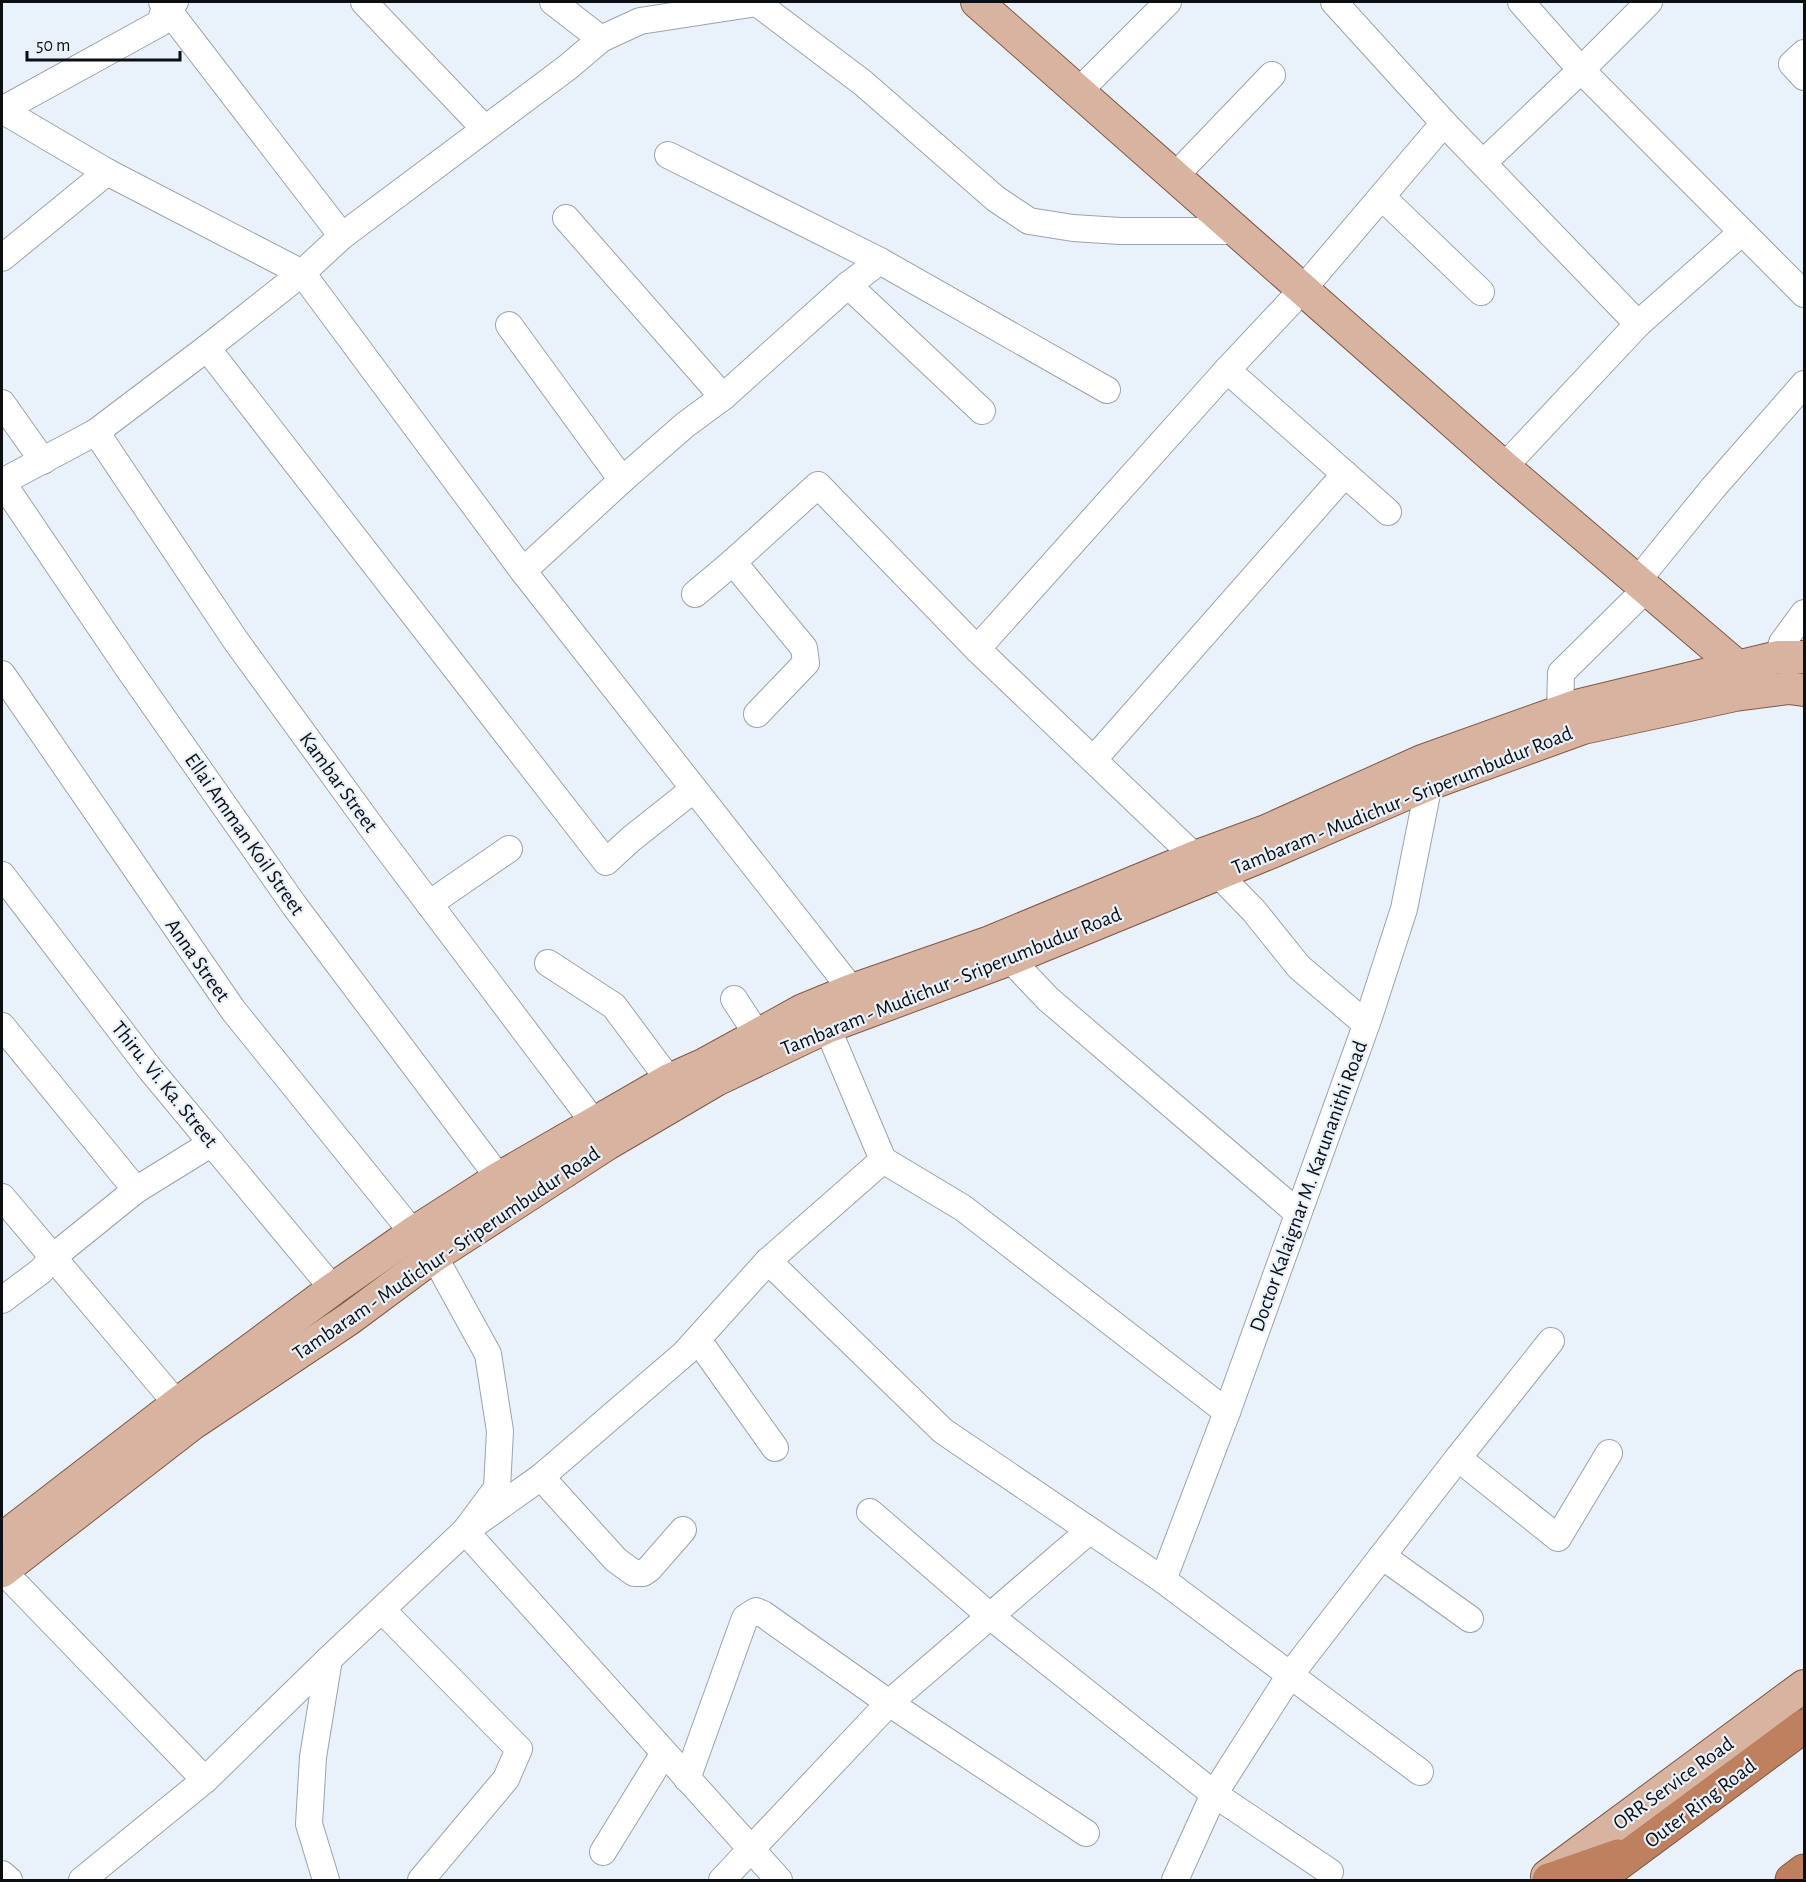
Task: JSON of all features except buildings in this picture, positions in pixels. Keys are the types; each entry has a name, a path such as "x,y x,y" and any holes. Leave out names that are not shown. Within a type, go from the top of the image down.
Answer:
{"highway":[{"name":"Outer Ring Road","path":"1596,1881 1804,1726"},
{"path":"1549,1881 1641,1848"},
{"path":"1792,1881 1804,1871"}],"main road":[{"path":"978,2 1504,467 1643,584 1736,681"},
{"name":"Tambaram - Mudichur - Sriperumbudur Road","path":"1426,772 1736,681 1791,657"},
{"name":"Tambaram - Mudichur - Sriperumbudur Road","path":"2,1570 192,1424 349,1319 434,1256 608,1144 716,1080 827,1027 1010,959 1207,865 1266,831 1426,772 1576,706 1736,681 1804,690"},
{"name":"Tambaram - Mudichur - Sriperumbudur Road","path":"2,1539 177,1404 413,1233 499,1178 669,1080 705,1064 803,1010 852,990 1207,865"},
{"path":"413,1233 434,1256"},
{"name":"ORR Service Road","path":"1541,1881 1804,1686"}],"street":[{"path":"364,2 484,128"},
{"path":"553,2 601,39"},
{"path":"2,482 96,432 302,273 342,236 568,67 601,39 640,21 758,2 863,83 996,199 1029,221 1073,228 1120,231 1238,231"},
{"path":"1078,91 1168,2"},
{"path":"1334,2 1444,123 1638,324"},
{"path":"1521,2 1581,70 1804,294"},
{"path":"1483,163 1649,2"},
{"path":"167,3 342,236"},
{"path":"2,110 160,23 167,3"},
{"path":"1804,53 1792,64 1804,77"},
{"path":"1175,176 1272,75"},
{"path":"2,110 107,172 302,273 523,572 852,990"},
{"path":"977,649 1227,370 1304,289 1444,123"},
{"path":"668,155 880,261 1107,390"},
{"path":"2,258 107,172"},
{"path":"1382,196 1481,292"},
{"path":"566,218 723,397"},
{"path":"1504,467 1638,324 1742,232"},
{"path":"523,572 622,480 686,425 723,397 848,285 880,261"},
{"path":"848,285 982,411"},
{"path":"509,325 622,480"},
{"path":"207,348 606,862 694,789"},
{"path":"1227,370 1388,512"},
{"path":"1560,712 1561,673 1643,584 1713,488 1804,384"},
{"path":"2,403 43,461"},
{"name":"Kambar Street","path":"96,432 236,641 429,904 595,1124"},
{"path":"1094,759 1345,474"},
{"name":"Ellai Amman Koil Street","path":"2,482 130,671 294,905 499,1178"},
{"path":"696,594 819,485 977,649 1254,911 1299,967 1366,1024"},
{"path":"733,562 804,648 806,663 757,714"},
{"path":"1791,657 1782,643 1804,613"},
{"name":"Anna Street","path":"2,674 233,1010 413,1233"},
{"name":"Doctor Kalaignar M. Karunanithi Road","path":"1163,1580 1227,1412 1366,1024 1404,909 1426,772"},
{"path":"429,904 509,849"},
{"name":"Thiru. Vi. Ka. Street","path":"2,875 150,1069 333,1289"},
{"path":"1010,959 1048,999 1298,1213"},
{"path":"548,963 614,1006 669,1080"},
{"path":"734,999 758,1034"},
{"path":"2,1026 136,1190"},
{"path":"827,1027 883,1160 963,1208 1227,1412"},
{"path":"2,1300 41,1271 53,1257 136,1190 212,1143"},
{"path":"82,1881 205,1780 465,1531 542,1477 686,1353 768,1261 883,1160"},
{"path":"2,1197 177,1404"},
{"path":"434,1256 488,1354 500,1431 497,1488 465,1531"},
{"path":"768,1261 943,1431 1163,1580 1420,1772"},
{"path":"698,1340 775,1448"},
{"path":"1175,1881 1214,1794 1290,1675 1551,1341"},
{"path":"1458,1458 1558,1538 1609,1453"},
{"path":"542,1477 616,1560 634,1573 642,1573 649,1569 683,1530"},
{"path":"870,1512 990,1616 1214,1794 1330,1872"},
{"path":"465,1531 779,1881"},
{"path":"722,1881 889,1703 1089,1531"},
{"path":"1382,1556 1470,1619"},
{"path":"2,1570 205,1780"},
{"path":"382,1610 519,1749 506,1779 421,1881"},
{"path":"687,1779 745,1618 756,1611 889,1703 1086,1833"},
{"path":"326,1881 309,1824 313,1757 329,1659"},
{"path":"603,1852 664,1753"},
{"path":"2,1874 9,1881"}]}
